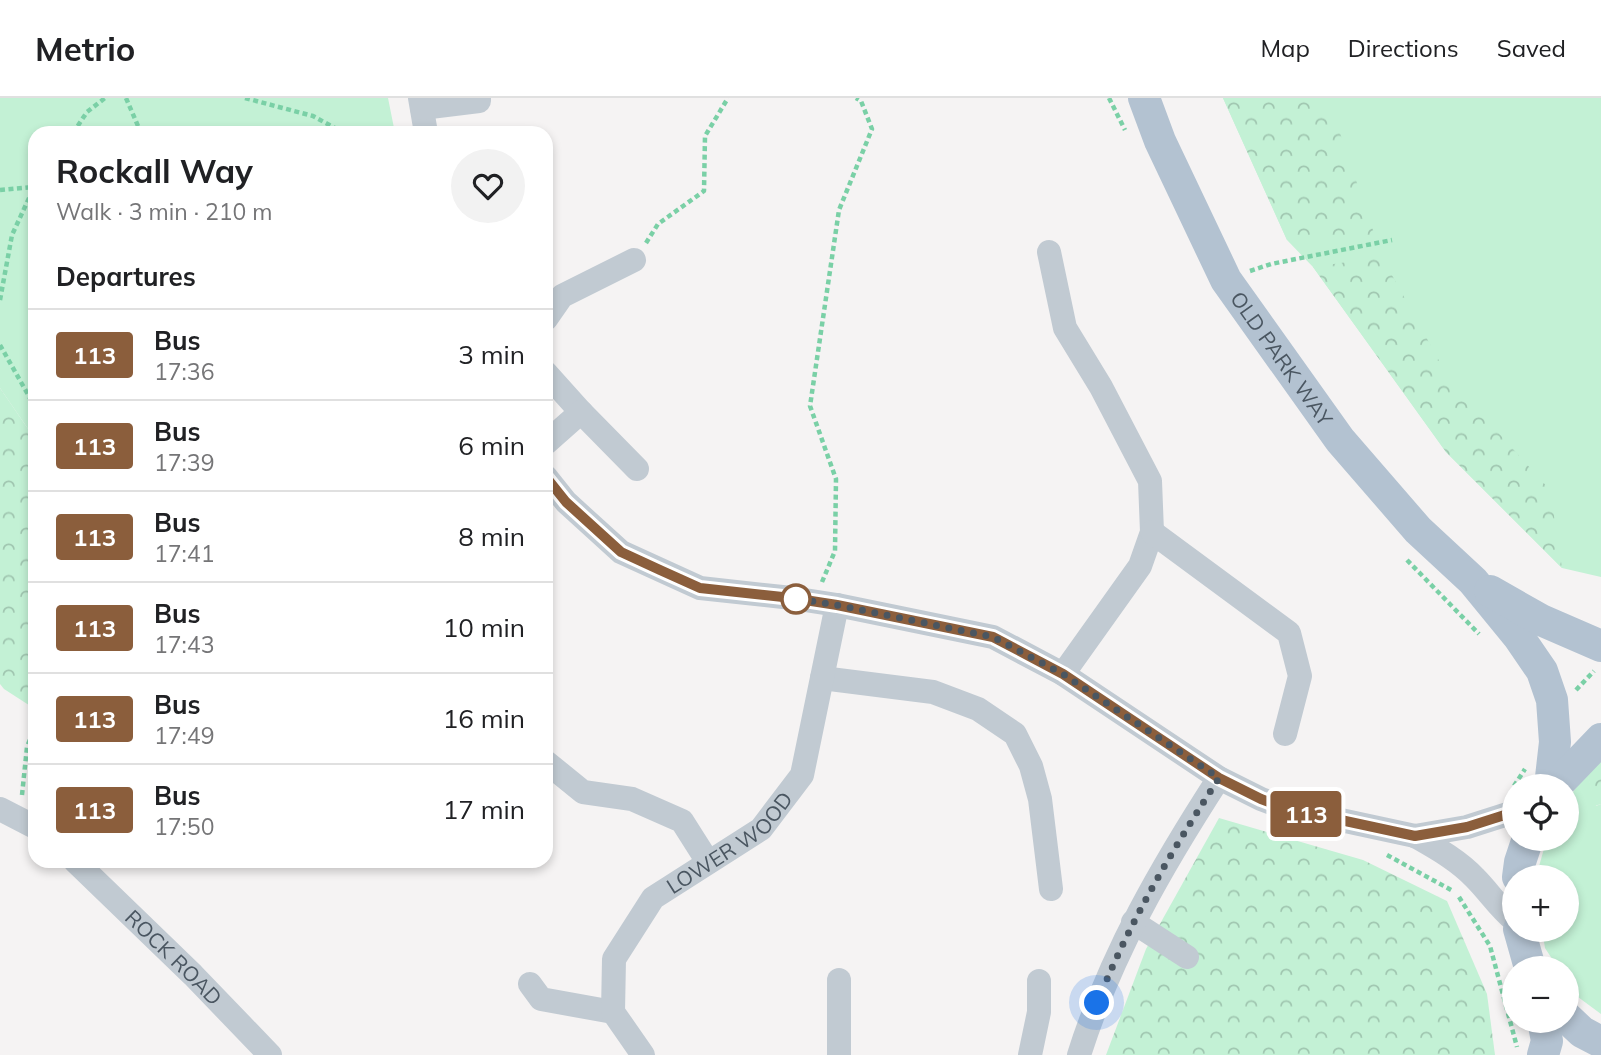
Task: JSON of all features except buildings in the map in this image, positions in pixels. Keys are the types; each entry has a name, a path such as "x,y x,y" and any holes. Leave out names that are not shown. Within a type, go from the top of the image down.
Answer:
{"main road":[{"name":"OLD PARK WAY","path":"1144,98 1160,141 1226,280 1340,440 1418,530 1473,581 1518,636 1542,671 1552,700 1555,742 1551,774"},
{"name":"OLD PARK WAY","path":"1473,581 1541,620 1601,646"},
{"path":"1567,774 1601,739"},
{"path":"1579,1029 1601,1042"},
{"path":"1543,1055 1547,1041 1545,1033"}],"street":[{"path":"425,126 421,103 479,101 479,98"},
{"path":"1049,252 1065,328 1101,387 1150,481 1152,532 1140,565 1063,674"},
{"path":"553,310 562,296 634,260"},
{"path":"553,381 637,469"},
{"path":"553,437 581,412"},
{"path":"553,486 566,502 621,552 700,588 792,598 993,637 1063,674 1219,778 1251,795 1285,808 1415,836 1463,866 1502,907"},
{"path":"1152,532 1289,633 1300,676 1285,734"},
{"name":"LOWER WOOD","path":"613,1012 614,959 653,898 761,829 802,775 822,678 825,604"},
{"path":"822,678 933,692 978,709 1015,734 1031,766 1040,799 1051,889"},
{"path":"553,768 583,792 632,799 682,821 708,862"},
{"path":"1079,1055 1110,971 1133,922 1219,778"},
{"path":"1415,836 1467,827 1502,816"},
{"name":"ROCK ROAD","path":"82,868 185,966 270,1055"},
{"path":"1133,922 1187,957"},
{"path":"839,980 839,1055"},
{"path":"1030,1055 1039,1012 1039,981"},
{"path":"530,984 541,999 613,1012 643,1055"}],"path":[{"path":"78,126 87,113 105,98"},
{"path":"126,98 138,126"},
{"path":"245,98 313,116 331,126"},
{"path":"634,260 658,224 704,191 705,136 728,98"},
{"path":"825,604 835,551 836,479 810,406 839,210 872,129 861,101 856,98"},
{"path":"0,190 28,187"},
{"path":"0,300 12,235 28,199"},
{"path":"1226,280 1271,264 1392,240"},
{"path":"0,345 28,395"},
{"path":"18,818 28,744"},
{"path":"1456,893 1490,946 1520,1055"}],"green space":[{"path":"0,98 388,98 394,126 28,126 28,429 0,388"},
{"path":"1223,98 1601,98 1601,577 1562,568 1446,452 1313,267 1287,240"},
{"path":"1223,98 1328,98 1375,236 1287,240"},
{"path":"1382,257 1448,377 1550,490 1562,568 1446,452 1313,267"},
{"path":"0,388 28,429 28,704 0,684"},
{"path":"1601,758 1601,804 1595,806 1587,773"},
{"path":"1587,772 1596,806 1601,804 1601,1014 1579,998 1579,956 1550,956 1544,942 1579,942 1579,865 1539,865 1543,851 1579,851 1579,783"},
{"path":"1219,818 1363,860 1447,901 1487,994 1495,1055 1106,1055 1146,949"}],"bus line":[{"name":"113","path":"553,486 566,502 621,552 700,588 837,605 993,637 1063,674 1219,778 1285,808 1415,836 1467,827 1502,816"}],"route":[{"path":"796,599 792,598 993,637 1063,674 1219,778 1146,898 1097,1003"}]}
